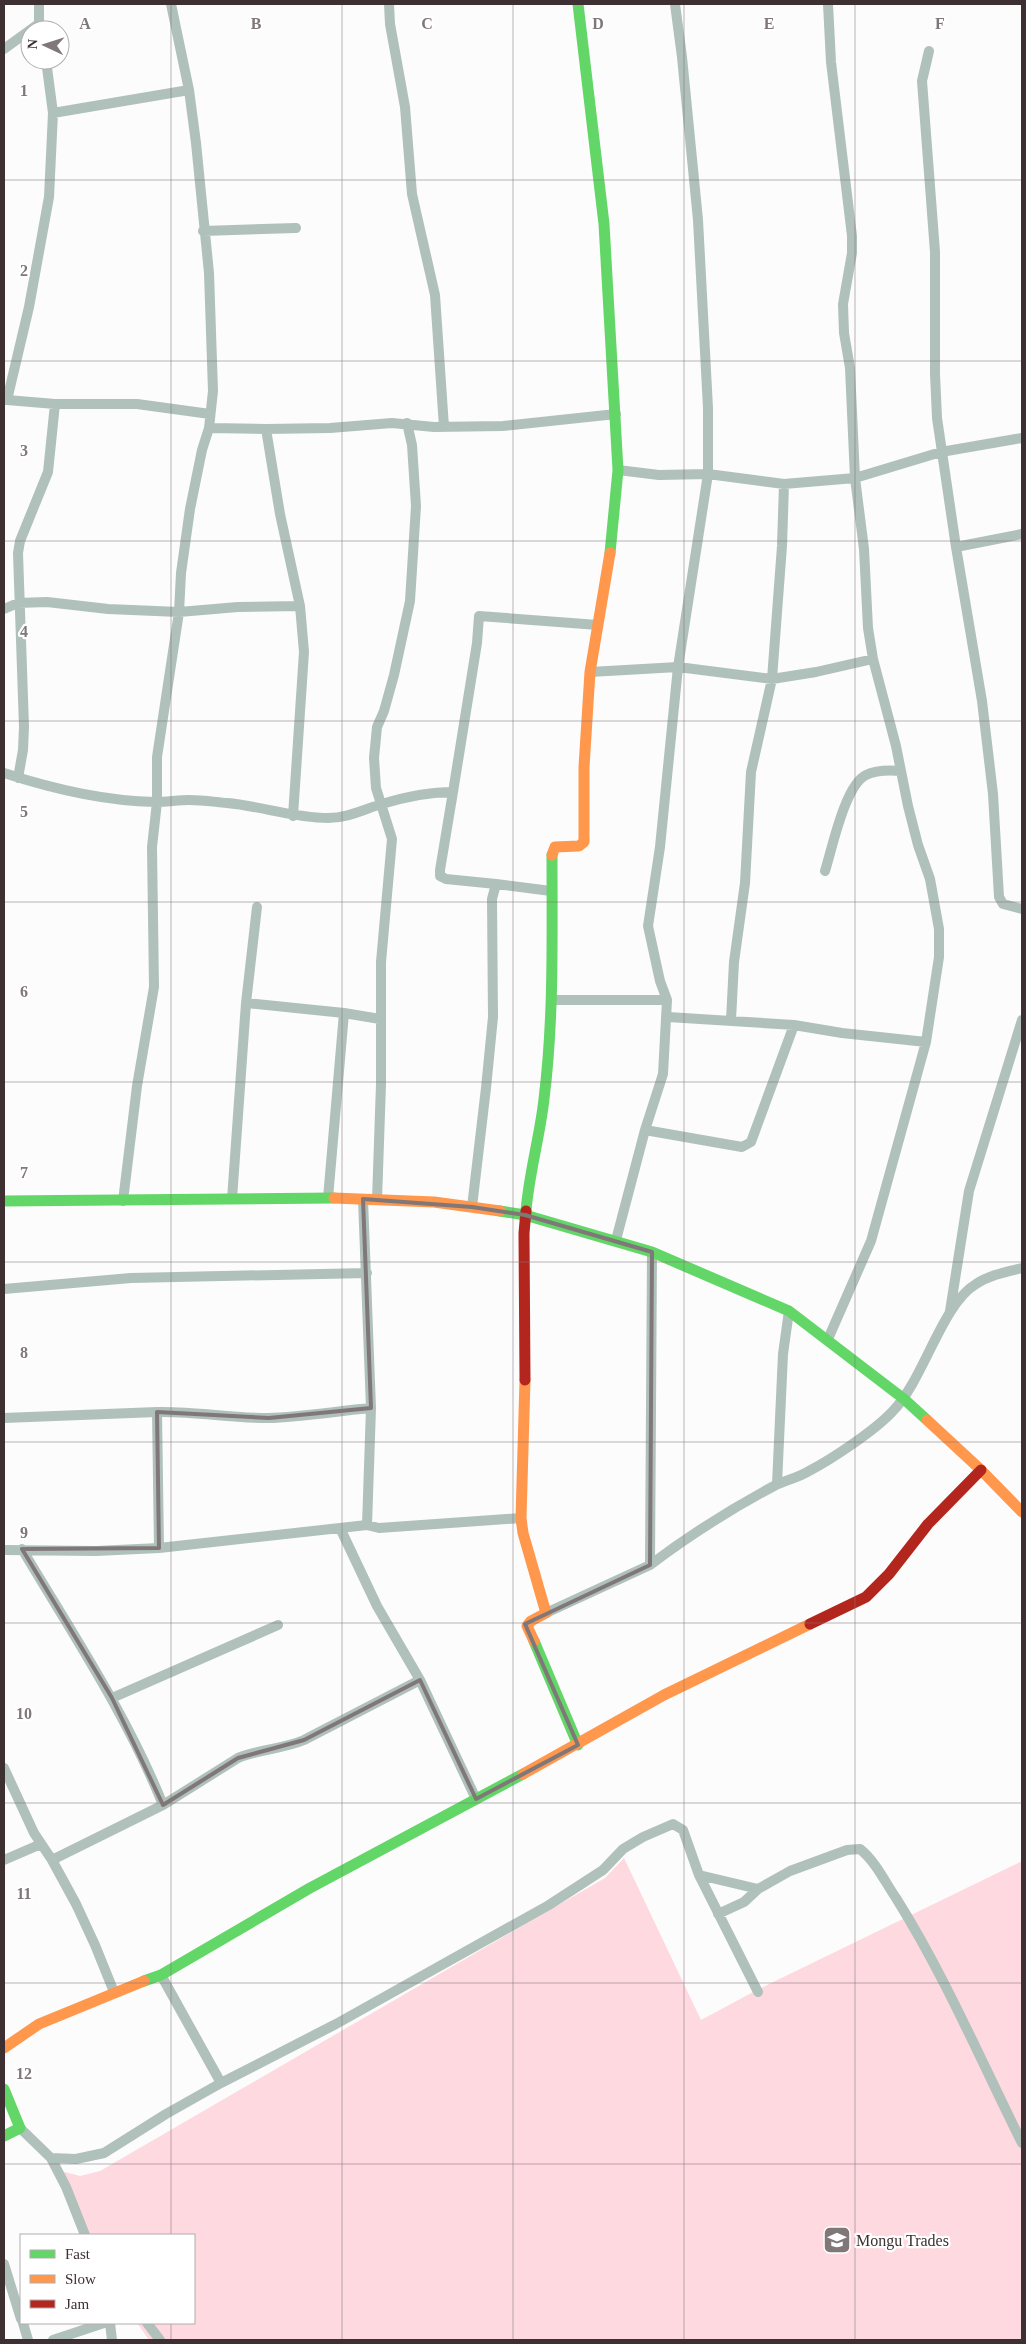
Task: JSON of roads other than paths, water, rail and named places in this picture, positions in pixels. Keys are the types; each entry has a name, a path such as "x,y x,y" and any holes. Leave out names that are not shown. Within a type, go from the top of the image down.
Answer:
{"main road":[{"path":"578,4 590,92 604,224 618,470 608,570 590,672 584,767 584,842 579,846 558,846 552,849 552,1000 544,1100 528,1185 524,1234 526,1330 521,1518 522,1533 546,1613 526,1626 578,1745"},
{"path":"4,1201 328,1198 434,1202 525,1215 616,1240 652,1252 788,1311 828,1339 904,1399 981,1470 1022,1512"},
{"path":"4,2048 39,2024 114,1992 161,1975 310,1888 578,1745 664,1695 872,1593 928,1524 981,1470"},
{"path":"4,2089 20,2128 4,2136"}],"street":[{"path":"38,20 39,4"},
{"path":"123,1200 137,1086 154,987 152,847 157,802 157,757 179,612 181,573 190,509 200,459 209,428 213,391 209,273 189,90 171,4"},
{"path":"389,4 405,107 412,194 436,295 444,427"},
{"path":"616,1240 662,1074 668,1017 667,1000 660,981 648,926 660,847 678,667 708,474 708,408 703,294 683,66 675,4"},
{"path":"828,4 831,62 852,236 852,253 842,304 844,333 850,368 855,478 864,549 868,628 873,659 918,846 930,879 939,929 939,957 926,1042 872,1240 828,1339"},
{"path":"4,49 20,39"},
{"path":"929,51 922,81 936,252 934,374 941,452 982,701 993,794 999,897 1002,904 1022,909"},
{"path":"47,70 52,113 50,198 29,307 5,400 55,404 137,404 210,414"},
{"path":"52,113 189,90"},
{"path":"203,231 296,228"},
{"path":"18,778 23,750 24,727 18,603 18,546 48,472 55,404"},
{"path":"209,428 330,428 366,423 407,423 444,427 503,426 616,414"},
{"path":"377,1200 381,1084 381,962 392,839 376,788 376,737 394,675 410,601 416,506 412,445 407,423"},
{"path":"266,429 278,507 300,606 304,652 301,722 293,816"},
{"path":"618,470 659,475 708,474 784,484 855,478 941,452 1022,438"},
{"path":"731,1020 734,962 745,883 752,772 772,679 782,546 784,484"},
{"path":"956,547 1022,534"},
{"path":"4,608 18,603 47,602 108,609 179,612 238,606 300,606"},
{"path":"551,891 446,879 440,876 477,643 479,616 598,625"},
{"path":"590,672 678,667 772,679 816,672 873,659"},
{"path":"824,871 854,787 864,775 878,771 900,771"},
{"path":"4,773 87,796 157,802 189,800 231,803 293,816 328,818 344,816 381,804 437,792 453,792"},
{"path":"472,1207 493,1017 492,899 496,884"},
{"path":"232,1199 246,1003 257,906"},
{"path":"552,1000 667,1000"},
{"path":"246,1003 344,1013 380,1019"},
{"path":"328,1198 344,1013"},
{"path":"668,1017 794,1025 842,1033 926,1042"},
{"path":"949,1314 969,1191 1022,1020"},
{"path":"645,1130 742,1147 746,1146 751,1142 794,1025"},
{"path":"363,1199 371,1408 367,1525"},
{"path":"650,1565 652,1252"},
{"path":"546,1613 650,1565 697,1529 777,1484 808,1472 851,1444 891,1414 904,1399 949,1314 967,1290 991,1276 1022,1268"},
{"path":"4,1289 131,1278 367,1273"},
{"path":"777,1484 783,1354 788,1311"},
{"path":"4,1418 183,1411 215,1416 269,1418 371,1408"},
{"path":"157,1412 159,1548"},
{"path":"4,1550 159,1548 341,1530 367,1525 380,1528 521,1518"},
{"path":"341,1530 377,1606 406,1659 420,1680 476,1799"},
{"path":"22,1549 112,1698 151,1774 163,1805"},
{"path":"112,1698 278,1626"},
{"path":"52,1860 163,1805 238,1758 250,1753 288,1746 304,1740 420,1680"},
{"path":"4,1768 34,1833 52,1860 95,1945 114,1992"},
{"path":"51,2158 76,2159 104,2153 166,2114 221,2083 336,2024 549,1905 603,1870 623,1849 643,1837 673,1824 683,1830 699,1875 758,1992"},
{"path":"4,1860 41,1844"},
{"path":"718,1914 744,1902 758,1889 790,1871 847,1850 860,1849 866,1854 908,1917 965,2024 1022,2143"},
{"path":"699,1875 758,1889"},
{"path":"161,1975 221,2083"},
{"path":"20,2128 51,2158 66,2187 85,2234"},
{"path":"4,2264 20,2315"},
{"path":"23,2324 28,2340"},
{"path":"53,2340 101,2324"},
{"path":"110,2324 112,2340"},
{"path":"148,2324 160,2340"}],"place":[{"name":"Mongu Trades","path":"837,2240"}]}
